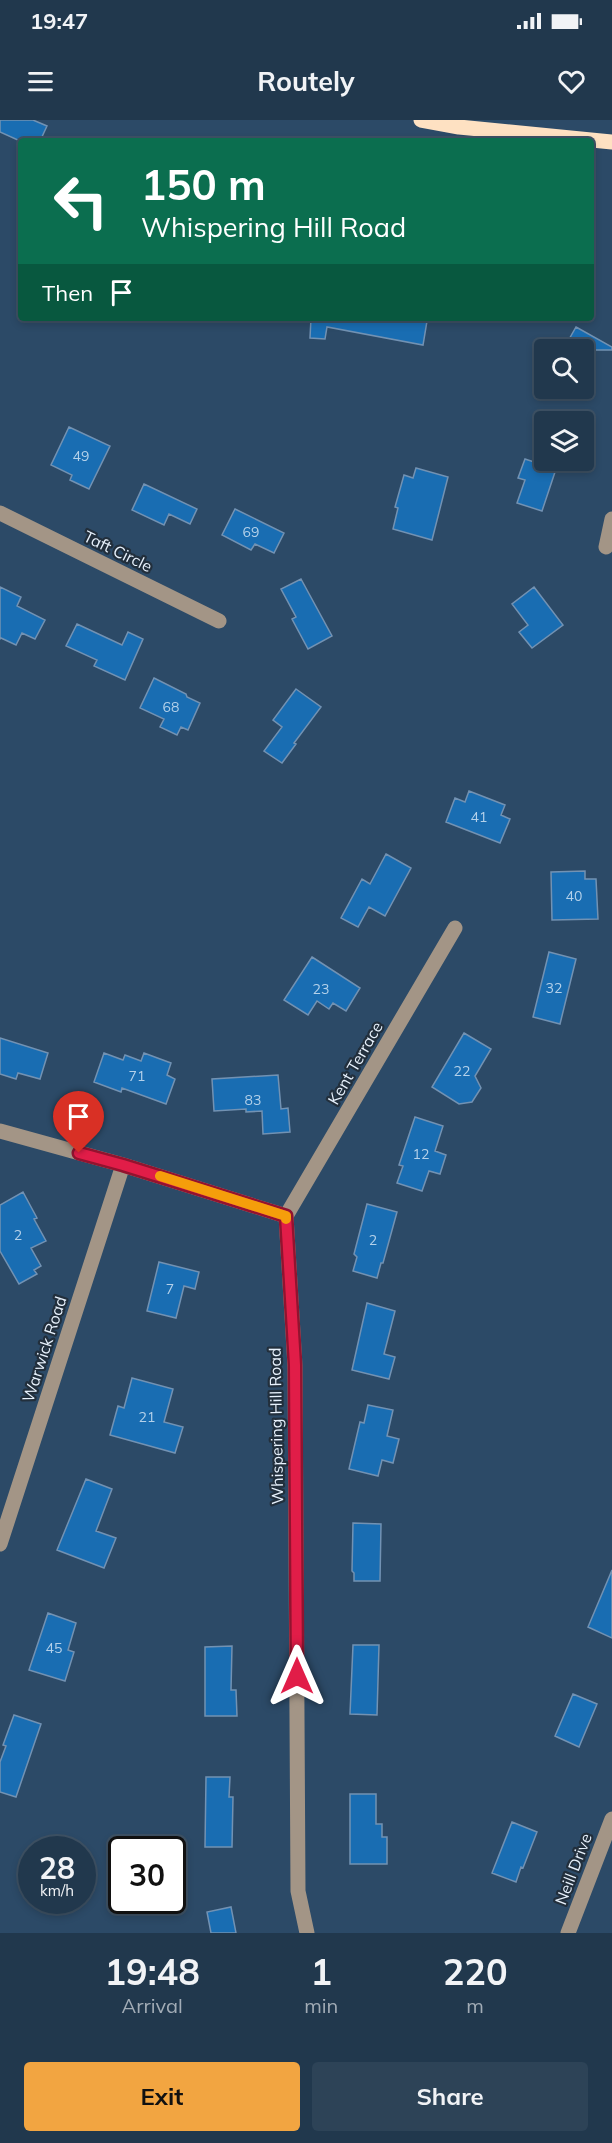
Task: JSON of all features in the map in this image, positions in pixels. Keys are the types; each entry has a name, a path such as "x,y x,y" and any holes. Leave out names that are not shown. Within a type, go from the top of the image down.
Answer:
{"main road":[{"path":"420,120 459,127 571,138"},
{"path":"594,140 612,142"}],"street":[{"name":"Taft Circle","path":"0,513 219,621"},
{"path":"606,547 612,519"},
{"name":"Kent Terrace","path":"286,1216 455,928"},
{"path":"0,1131 123,1165 286,1216"},
{"name":"Warwick Road","path":"0,1544 123,1165"},
{"name":"Whispering Hill Road","path":"286,1216 295,1365 298,1891 307,1933"},
{"name":"Neill Drive","path":"568,1933 612,1819"}],"building":[{"path":"0,120 33,120 47,126 41,138 18,138 18,140 0,132"},
{"path":"311,321 427,321 423,345 327,327 325,339 310,338"},
{"path":"576,327 612,347 612,350 594,350 594,339 569,339"},
{"path":"69,427 110,446 89,489 70,480 72,475 51,465"},
{"path":"525,459 534,462 534,471 555,471 542,511 517,503 525,480 518,478"},
{"path":"416,468 448,477 432,540 393,529 398,508 395,507 404,475 413,478"},
{"path":"144,484 197,509 190,524 169,514 164,525 132,510"},
{"path":"235,509 284,533 274,553 255,544 251,550 222,535"},
{"path":"301,579 332,636 308,649 292,619 296,617 281,589"},
{"path":"0,587 21,597 17,606 45,620 35,639 22,633 16,645 0,639"},
{"path":"534,587 563,625 532,648 519,632 528,625 512,604"},
{"path":"77,624 122,645 128,632 143,639 125,680 94,666 97,660 66,646"},
{"path":"154,678 200,703 188,730 181,727 177,735 160,727 164,719 140,708"},
{"path":"296,689 321,707 282,763 264,751 282,727 273,720"},
{"path":"469,791 505,805 501,815 510,819 500,843 446,822 455,798 465,802"},
{"path":"386,854 411,868 385,916 369,907 358,927 341,918 362,879 370,884"},
{"path":"585,871 585,879 596,879 598,919 552,920 551,872"},
{"path":"549,952 576,959 560,1024 533,1017"},
{"path":"312,957 360,988 346,1011 333,1003 329,1009 317,1001 308,1015 284,1000"},
{"path":"464,1033 491,1049 475,1076 481,1088 472,1102 459,1104 432,1087"},
{"path":"0,1038 48,1053 40,1079 18,1073 16,1079 0,1074"},
{"path":"104,1053 123,1060 125,1055 141,1061 144,1053 171,1063 167,1075 175,1079 166,1104 122,1088 121,1092 94,1082"},
{"path":"278,1075 281,1109 288,1108 290,1132 263,1134 262,1111 246,1112 246,1109 214,1111 212,1079"},
{"path":"415,1117 443,1126 435,1151 446,1155 440,1174 429,1171 422,1191 397,1183 403,1166 399,1165"},
{"path":"23,1192 46,1241 31,1248 41,1266 34,1270 37,1274 19,1284 0,1251 0,1205"},
{"path":"367,1204 397,1212 377,1278 353,1271 357,1257 354,1254"},
{"path":"159,1262 199,1272 195,1289 184,1286 176,1318 147,1311"},
{"path":"367,1303 395,1311 384,1354 395,1357 389,1379 352,1370"},
{"path":"132,1378 173,1389 164,1422 183,1427 175,1453 110,1435 118,1406 124,1408"},
{"path":"368,1405 393,1410 387,1436 399,1439 393,1463 382,1460 378,1476 349,1469 360,1422 364,1423"},
{"path":"86,1479 112,1489 96,1531 116,1538 104,1568 57,1550"},
{"path":"353,1523 381,1524 380,1581 354,1581 352,1571"},
{"path":"612,1570 612,1638 588,1627"},
{"path":"48,1613 76,1623 68,1650 74,1652 65,1681 29,1670"},
{"path":"353,1645 379,1645 377,1715 350,1714"},
{"path":"232,1646 231,1690 236,1690 237,1716 205,1716 205,1647"},
{"path":"573,1694 597,1704 579,1747 555,1736"},
{"path":"14,1715 41,1724 16,1797 0,1792 0,1762 6,1746 3,1745"},
{"path":"206,1777 230,1777 229,1797 233,1797 232,1847 205,1847"},
{"path":"350,1794 376,1794 376,1824 382,1824 382,1837 387,1837 387,1864 350,1864"},
{"path":"512,1822 537,1832 516,1882 492,1873"},
{"path":"231,1907 236,1933 211,1933 207,1912"}],"slow traffic":[{"path":"160,1176 286,1216 286,1219"}],"route":[{"path":"79,1153 286,1216 295,1365 297,1676"}]}
